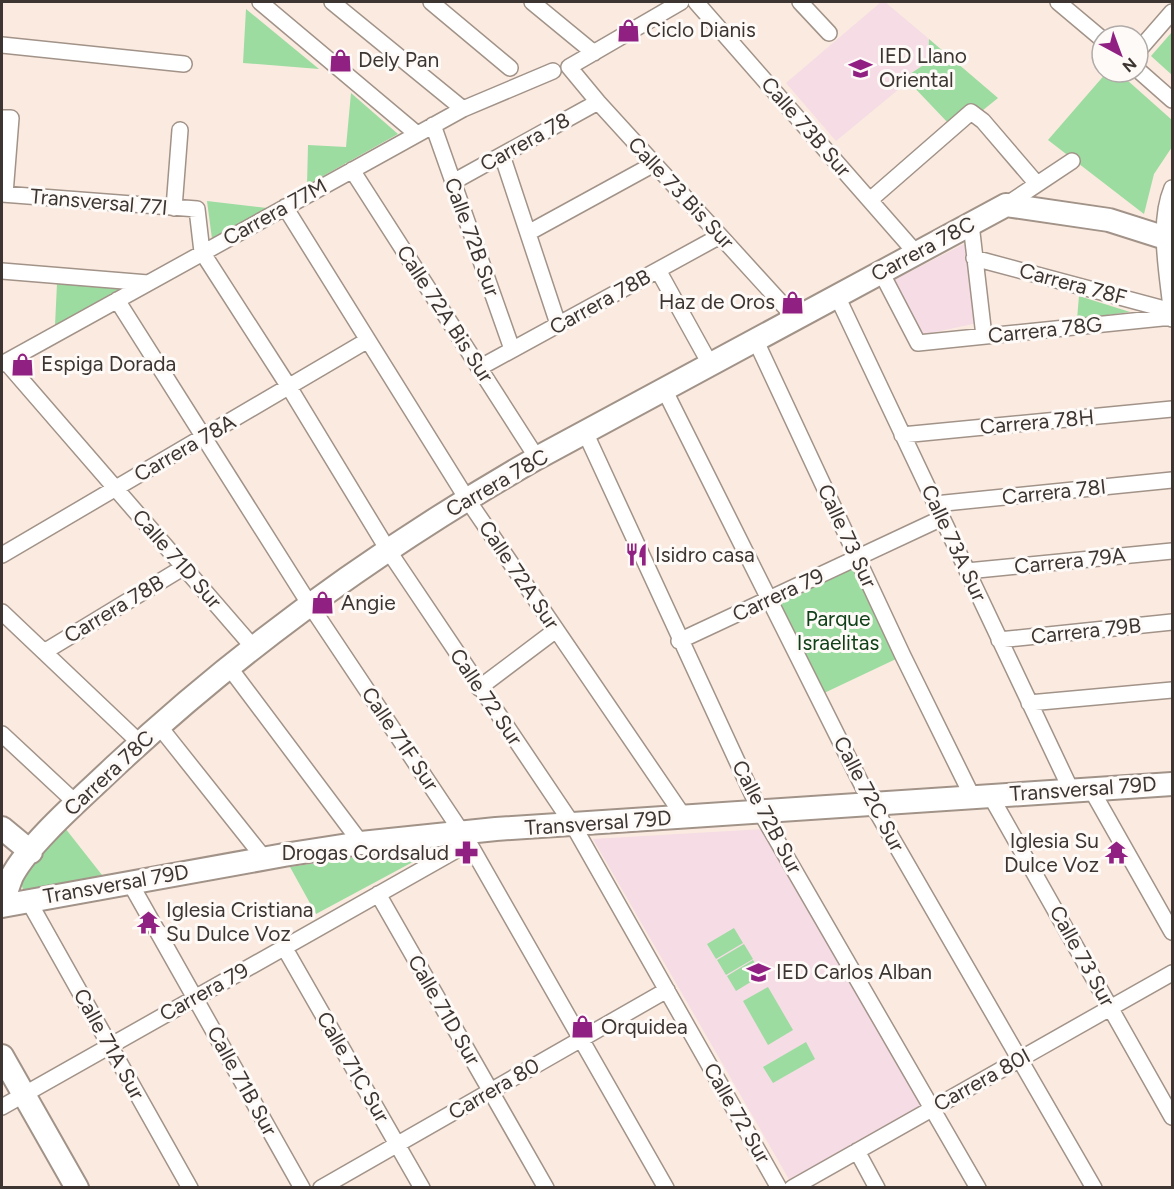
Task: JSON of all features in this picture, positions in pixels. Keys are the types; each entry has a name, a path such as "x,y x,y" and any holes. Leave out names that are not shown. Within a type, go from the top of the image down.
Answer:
{"street":[{"path":"260,2 417,134"},
{"path":"332,2 463,109"},
{"path":"431,2 510,68"},
{"path":"532,2 594,53 681,2"},
{"name":"Calle 73B Sur","path":"696,2 916,253"},
{"path":"800,2 829,33"},
{"path":"1058,2 1090,29"},
{"path":"1150,38 1173,12"},
{"path":"2,45 184,64"},
{"name":"Calle 73 Bis Sur","path":"594,53 569,67 598,102 795,318"},
{"name":"Carrera 77M","path":"4,363 463,109 554,71"},
{"path":"1150,80 1173,100"},
{"name":"Carrera 78","path":"453,182 598,102"},
{"path":"870,200 965,114 974,113 1037,184"},
{"path":"3,194 6,118"},
{"name":"Calle 72B Sur","path":"432,126 512,350"},
{"path":"174,208 180,130"},
{"path":"502,155 558,324"},
{"name":"Carrera 78C","path":"2,906 13,875 31,852 76,803 140,743 253,647 388,550 467,499 537,458 1006,205 1072,161"},
{"path":"528,233 654,164"},
{"name":"Calle 72A Bis Sur","path":"352,170 537,458"},
{"path":"1172,316 1168,198 1173,188"},
{"name":"Transversal 77I","path":"3,194 197,209"},
{"path":"1006,205 1109,220 1169,238"},
{"name":"Calle 72A Sur","path":"285,207 467,499 684,817"},
{"name":"Calle 72 Sur","path":"197,209 202,252 388,550 573,825 779,1188"},
{"path":"971,224 984,336"},
{"name":"Carrera 78B","path":"479,368 720,236"},
{"name":"Carrera 78F","path":"974,258 1172,316"},
{"path":"658,270 710,364"},
{"path":"2,271 148,283"},
{"name":"Carrera 78G","path":"881,272 918,344 1172,316"},
{"name":"Calle 73A Sur","path":"837,296 1029,703 1173,932"},
{"name":"Calle 71F Sur","path":"117,300 310,605 466,838 666,1188"},
{"name":"Calle 73 Sur","path":"755,339 856,558 981,796 1111,1008 1173,1117"},
{"name":"Carrera 78A","path":"2,555 368,340"},
{"name":"Calle 71D Sur","path":"4,363 116,488 253,647"},
{"name":"Calle 72C Sur","path":"664,389 871,802 1094,1188"},
{"name":"Carrera 78H","path":"902,435 1173,409"},
{"name":"Calle 72B Sur","path":"585,432 679,641 760,811 978,1188"},
{"name":"Carrera 78I","path":"938,511 1173,480"},
{"name":"Carrera 79","path":"679,641 856,558 938,511"},
{"name":"Carrera 79A","path":"967,571 1173,551"},
{"name":"Carrera 78B","path":"44,651 184,567"},
{"path":"2,612 140,743"},
{"name":"Carrera 79B","path":"999,640 1173,622"},
{"path":"479,688 556,630"},
{"path":"229,667 361,843"},
{"path":"1029,703 1173,690"},
{"path":"159,726 264,858"},
{"path":"2,734 76,803"},
{"name":"Transversal 79D","path":"2,906 129,881 361,843 466,838 573,825 871,802 1173,783"},
{"path":"2,828 31,852"},
{"name":"Carrera 79","path":"2,1107 378,894 466,838"},
{"name":"Calle 71B Sur","path":"129,881 302,1188"},
{"name":"Calle 71D Sur","path":"378,894 546,1188"},
{"name":"Calle 71A Sur","path":"28,900 190,1188"},
{"name":"Calle 71C Sur","path":"284,947 422,1188"},
{"name":"Carrera 80I","path":"792,1188 1173,973"},
{"name":"Carrera 80","path":"321,1188 667,990"},
{"path":"2,1056 77,1188"},
{"path":"857,1151 877,1188"}],"shaded area":[{"name":"IED Llano Oriental","path":"881,2 885,2 929,39 928,62 910,74 910,80 836,141 786,83"},
{"path":"966,243 977,323 922,335 894,280"},
{"name":"IED Carlos Alban","path":"764,829 922,1106 790,1181 593,839"}],"green space":[{"path":"246,9 319,69 243,63"},
{"path":"1172,32 1172,75 1151,56"},
{"path":"929,39 998,98 977,115 950,125 910,83 910,74 928,62"},
{"path":"1097,84 1132,84 1172,120 1172,147 1154,174 1144,214 1048,140"},
{"path":"351,93 398,134 307,185 308,145 346,147"},
{"path":"207,201 267,208 212,239"},
{"path":"57,284 122,288 55,325"},
{"path":"1079,296 1130,312 1077,319"},
{"name":"Parque Israelitas","path":"854,568 896,659 822,694 780,603"},
{"path":"65,828 102,875 24,893 20,879"},
{"path":"450,842 316,914 290,867"},
{"path":"734,928 743,943 716,959 707,944"},
{"path":"744,944 753,959 726,975 717,960"},
{"path":"753,960 762,975 736,991 727,976"},
{"path":"768,987 793,1030 768,1045 743,1001"},
{"path":"806,1042 815,1059 773,1083 763,1067"}],"place":[{"name":"Ciclo Dianis","path":"628,30"},
{"name":"Dely Pan","path":"340,60"},
{"name":"IED Llano Oriental","path":"861,68"},
{"name":"Haz de Oros","path":"793,302"},
{"name":"Espiga Dorada","path":"23,364"},
{"name":"Isidro casa","path":"637,555"},
{"name":"Angie","path":"323,603"},
{"name":"Drogas Cordsalud","path":"467,853"},
{"name":"Iglesia Su Dulce Voz","path":"1117,853"},
{"name":"Iglesia Cristiana Su Dulce Voz","path":"148,922"},
{"name":"IED Carlos Alban","path":"758,972"},
{"name":"Orquidea","path":"583,1027"}]}
